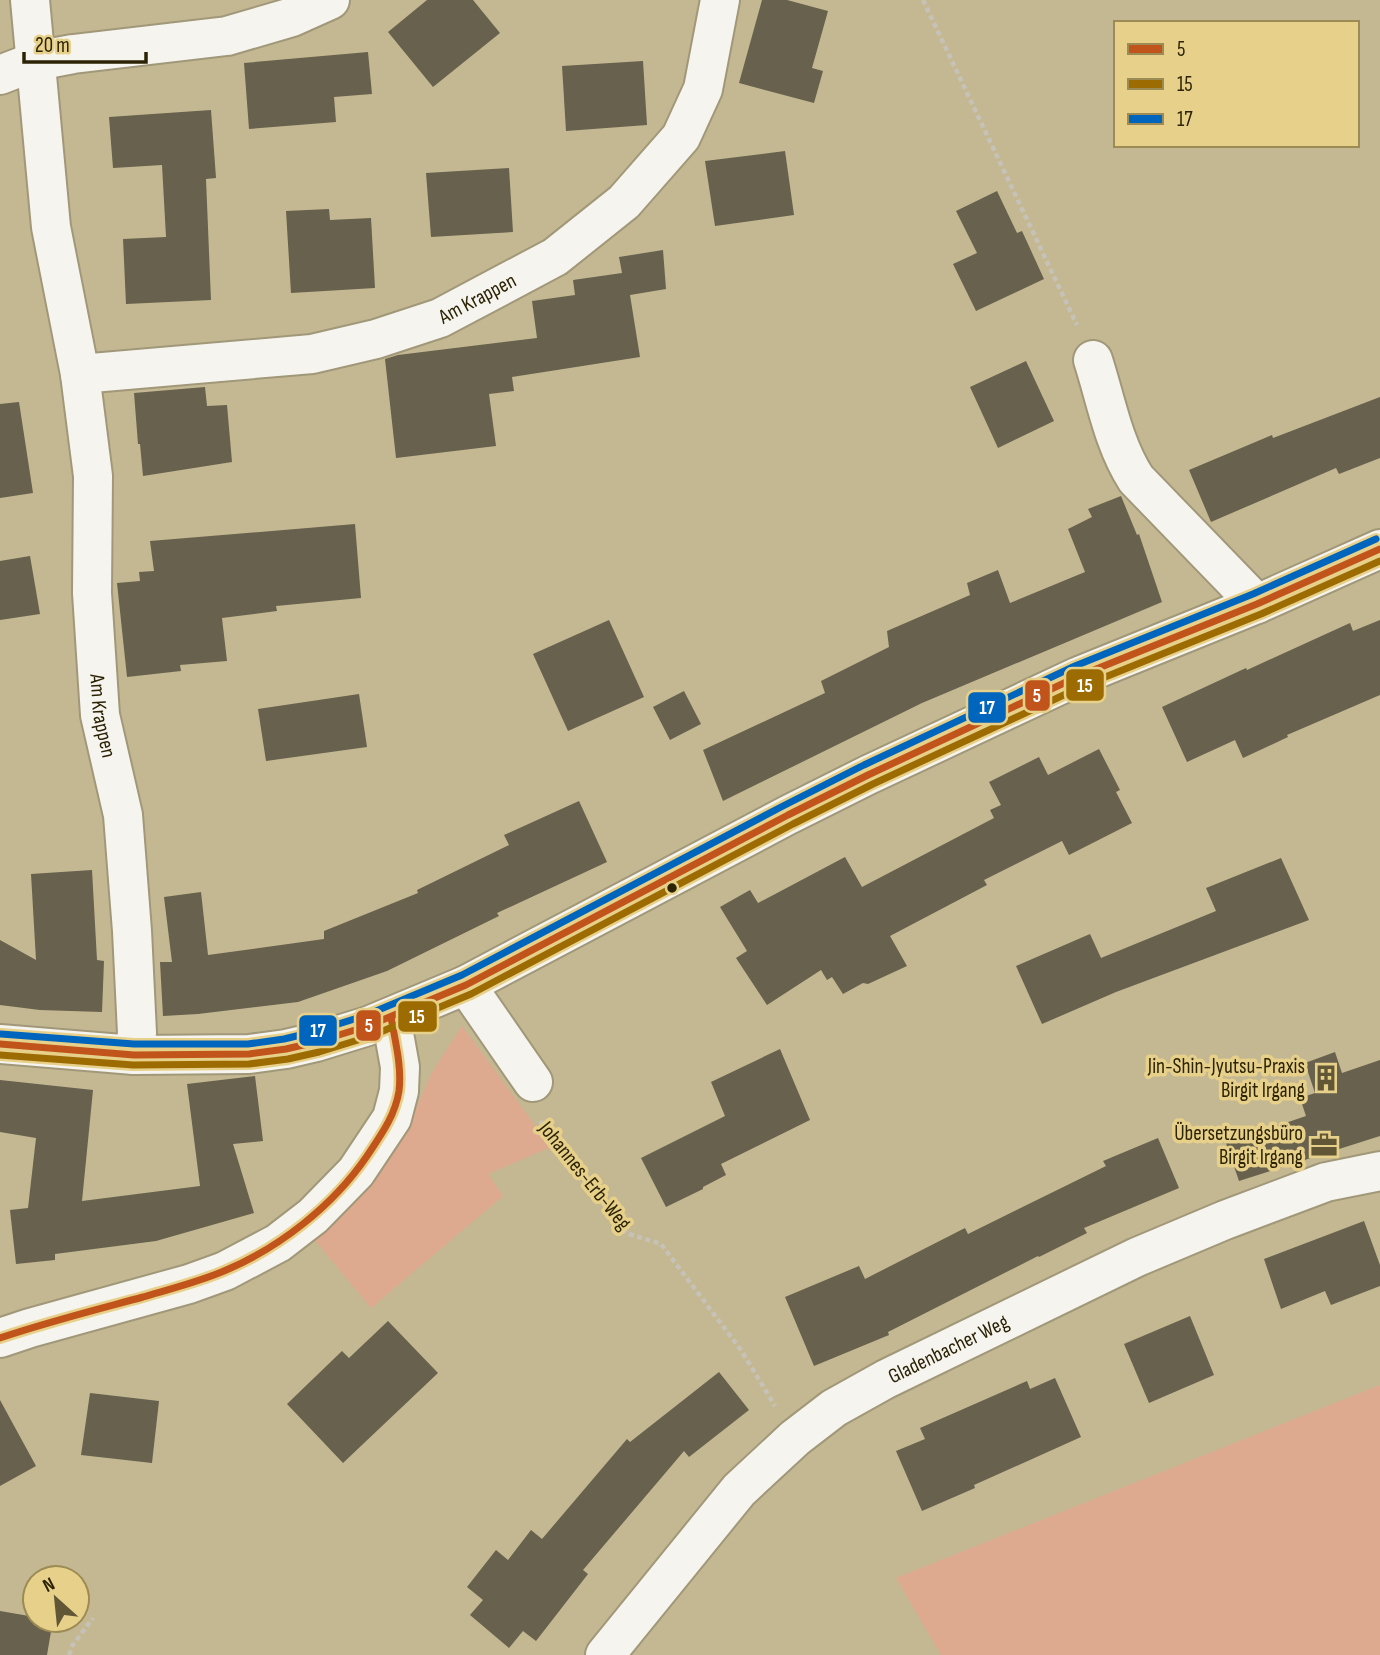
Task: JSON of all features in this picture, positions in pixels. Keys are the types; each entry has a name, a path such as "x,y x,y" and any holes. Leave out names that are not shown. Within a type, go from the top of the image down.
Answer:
{"street":[{"name":"Am Krappen","path":"30,0 51,227 80,374 93,476 92,593 100,715 123,815 137,1033 134,1055"},
{"path":"0,75 36,61 74,54 227,36 292,17 330,0"},
{"name":"Am Krappen","path":"80,374 312,354 376,339 440,318 555,257 624,202 681,137 703,89 720,0"},
{"path":"1093,360 1117,440 1125,461 1136,478 1256,604"},
{"path":"0,1044 134,1055 249,1054 286,1049 340,1035 391,1017 466,985 868,775 1079,676 1256,604 1380,549"},
{"path":"466,985 534,1098"},
{"path":"0,1338 225,1272 278,1243 313,1216 356,1172 392,1118 399,1091 400,1067 391,1017"},
{"name":"Gladenbacher Weg","path":"605,1655 739,1490 795,1438 835,1408 886,1379 1137,1257 1326,1182 1380,1171"}],"path":[{"path":"923,0 1093,360"},
{"name":"Johannes-Erb-Weg","path":"534,1098 626,1233 661,1244 741,1350 758,1379"},
{"path":"69,1655 72,1646 93,1618"}],"shaded area":[{"path":"462,1026 551,1147 488,1174 503,1196 371,1308 313,1238 357,1197 403,1139 431,1074"},
{"path":"1380,1385 1380,1655 941,1655 896,1578"}],"building":[{"path":"427,0 473,0 500,33 433,87 388,32"},
{"path":"762,0 787,0 828,11 812,68 823,71 814,103 739,83"},
{"path":"368,52 372,94 334,97 336,122 249,129 244,63"},
{"path":"643,61 647,125 566,131 562,66"},
{"path":"211,110 216,178 206,179 211,300 126,304 123,239 166,237 162,165 113,168 109,117"},
{"path":"785,151 794,215 715,226 705,161"},
{"path":"509,168 513,232 431,237 426,173"},
{"path":"997,191 1017,233 1022,231 1044,279 976,311 953,264 977,253 956,211"},
{"path":"329,209 330,220 371,218 375,288 291,293 286,211"},
{"path":"663,250 666,289 630,295 640,357 512,377 514,391 489,394 496,446 396,458 385,359 398,355 537,338 532,301 575,295 573,280 622,273 619,257"},
{"path":"1026,361 1054,421 998,448 970,387"},
{"path":"205,387 207,406 227,405 232,462 143,476 134,393"},
{"path":"1380,397 1380,458 1339,474 1336,468 1211,522 1189,470 1272,435 1273,438"},
{"path":"19,402 33,493 0,498 0,404"},
{"path":"1121,496 1137,535 1139,534 1162,602 922,703 723,801 703,750 825,693 821,681 889,647 887,631 970,595 967,583 998,570 1010,603 1085,572 1068,529 1092,517 1088,509"},
{"path":"355,524 361,598 276,606 277,611 222,618 227,661 180,665 181,671 127,677 117,583 140,581 139,572 154,571 150,541"},
{"path":"30,556 40,614 0,620 0,561"},
{"path":"609,620 644,697 568,731 533,654"},
{"path":"1380,620 1380,695 1287,735 1288,737 1243,758 1235,740 1187,762 1162,707 1350,623 1353,631"},
{"path":"684,691 701,724 670,740 653,707"},
{"path":"359,694 367,747 266,761 258,709"},
{"path":"1099,749 1120,790 1116,792 1132,823 1069,855 1062,841 984,880 987,885 890,936 907,966 843,994 832,977 827,980 821,970 767,1005 736,958 747,951 720,907 750,890 758,903 845,857 862,887 994,818 990,810 1001,805 989,782 1039,757 1048,775"},
{"path":"579,801 607,862 497,913 499,916 387,971 298,1002 163,1016 160,962 172,962 164,897 201,892 208,955 324,939 324,931 418,893 417,890 509,845 504,835"},
{"path":"1281,858 1309,920 1116,992 1042,1024 1016,966 1090,934 1101,958 1216,911 1206,888"},
{"path":"92,870 97,960 104,961 102,1012 40,1010 0,1005 0,940 36,960 31,874"},
{"path":"780,1049 810,1120 721,1164 726,1175 666,1207 641,1158 725,1116 711,1082"},
{"path":"1335,1052 1342,1073 1380,1060 1380,1136 1239,1181 1226,1143 1306,1116 1300,1098 1315,1093 1305,1063"},
{"path":"255,1076 263,1141 233,1144 254,1213 156,1241 55,1254 55,1260 16,1264 10,1210 28,1208 36,1138 0,1132 0,1080 93,1090 82,1201 200,1186 187,1084"},
{"path":"1158,1138 1179,1188 1084,1228 1087,1233 888,1332 889,1335 814,1366 785,1297 859,1266 865,1279 965,1228 968,1234 1106,1166 1103,1161"},
{"path":"1364,1221 1380,1265 1380,1286 1331,1305 1325,1291 1281,1309 1264,1259"},
{"path":"1190,1316 1214,1375 1149,1403 1124,1344"},
{"path":"388,1321 438,1373 343,1463 287,1404 342,1351 349,1358"},
{"path":"719,1372 749,1410 689,1457 684,1451 583,1570 588,1574 536,1641 523,1631 509,1648 470,1615 483,1600 467,1587 496,1550 508,1560 531,1530 542,1539 627,1439 630,1442"},
{"path":"1055,1378 1081,1437 922,1511 896,1451 925,1439 920,1428 1027,1381 1030,1389"},
{"path":"90,1393 159,1401 152,1463 81,1455"},
{"path":"0,1400 36,1466 0,1486"},
{"path":"0,1611 21,1615 21,1634 51,1634 47,1655 0,1655"}],"transit line":[{"name":"17","path":"1,1034 134,1044 248,1044 284,1039 364,1016 462,975 864,765 1075,666 1253,594 1376,539"},
{"name":"5","path":"0,1044 134,1055 249,1054 316,1042 368,1026 466,985 868,775 1079,676 1257,604 1380,549"},
{"name":"15","path":"0,1055 133,1065 249,1064 319,1052 371,1036 471,994 873,784 1083,686 1261,614 1380,561"},
{"name":"5","path":"0,1338 214,1275 245,1262 303,1224 338,1192 353,1174 391,1117 400,1082 391,1017"}],"place":[{"name":"Jin-Shin-Jyutsu-Praxis Birgit Irgang","path":"1326,1078"},
{"name":"Übersetzungsbüro Birgit Irgang","path":"1324,1145"}]}
